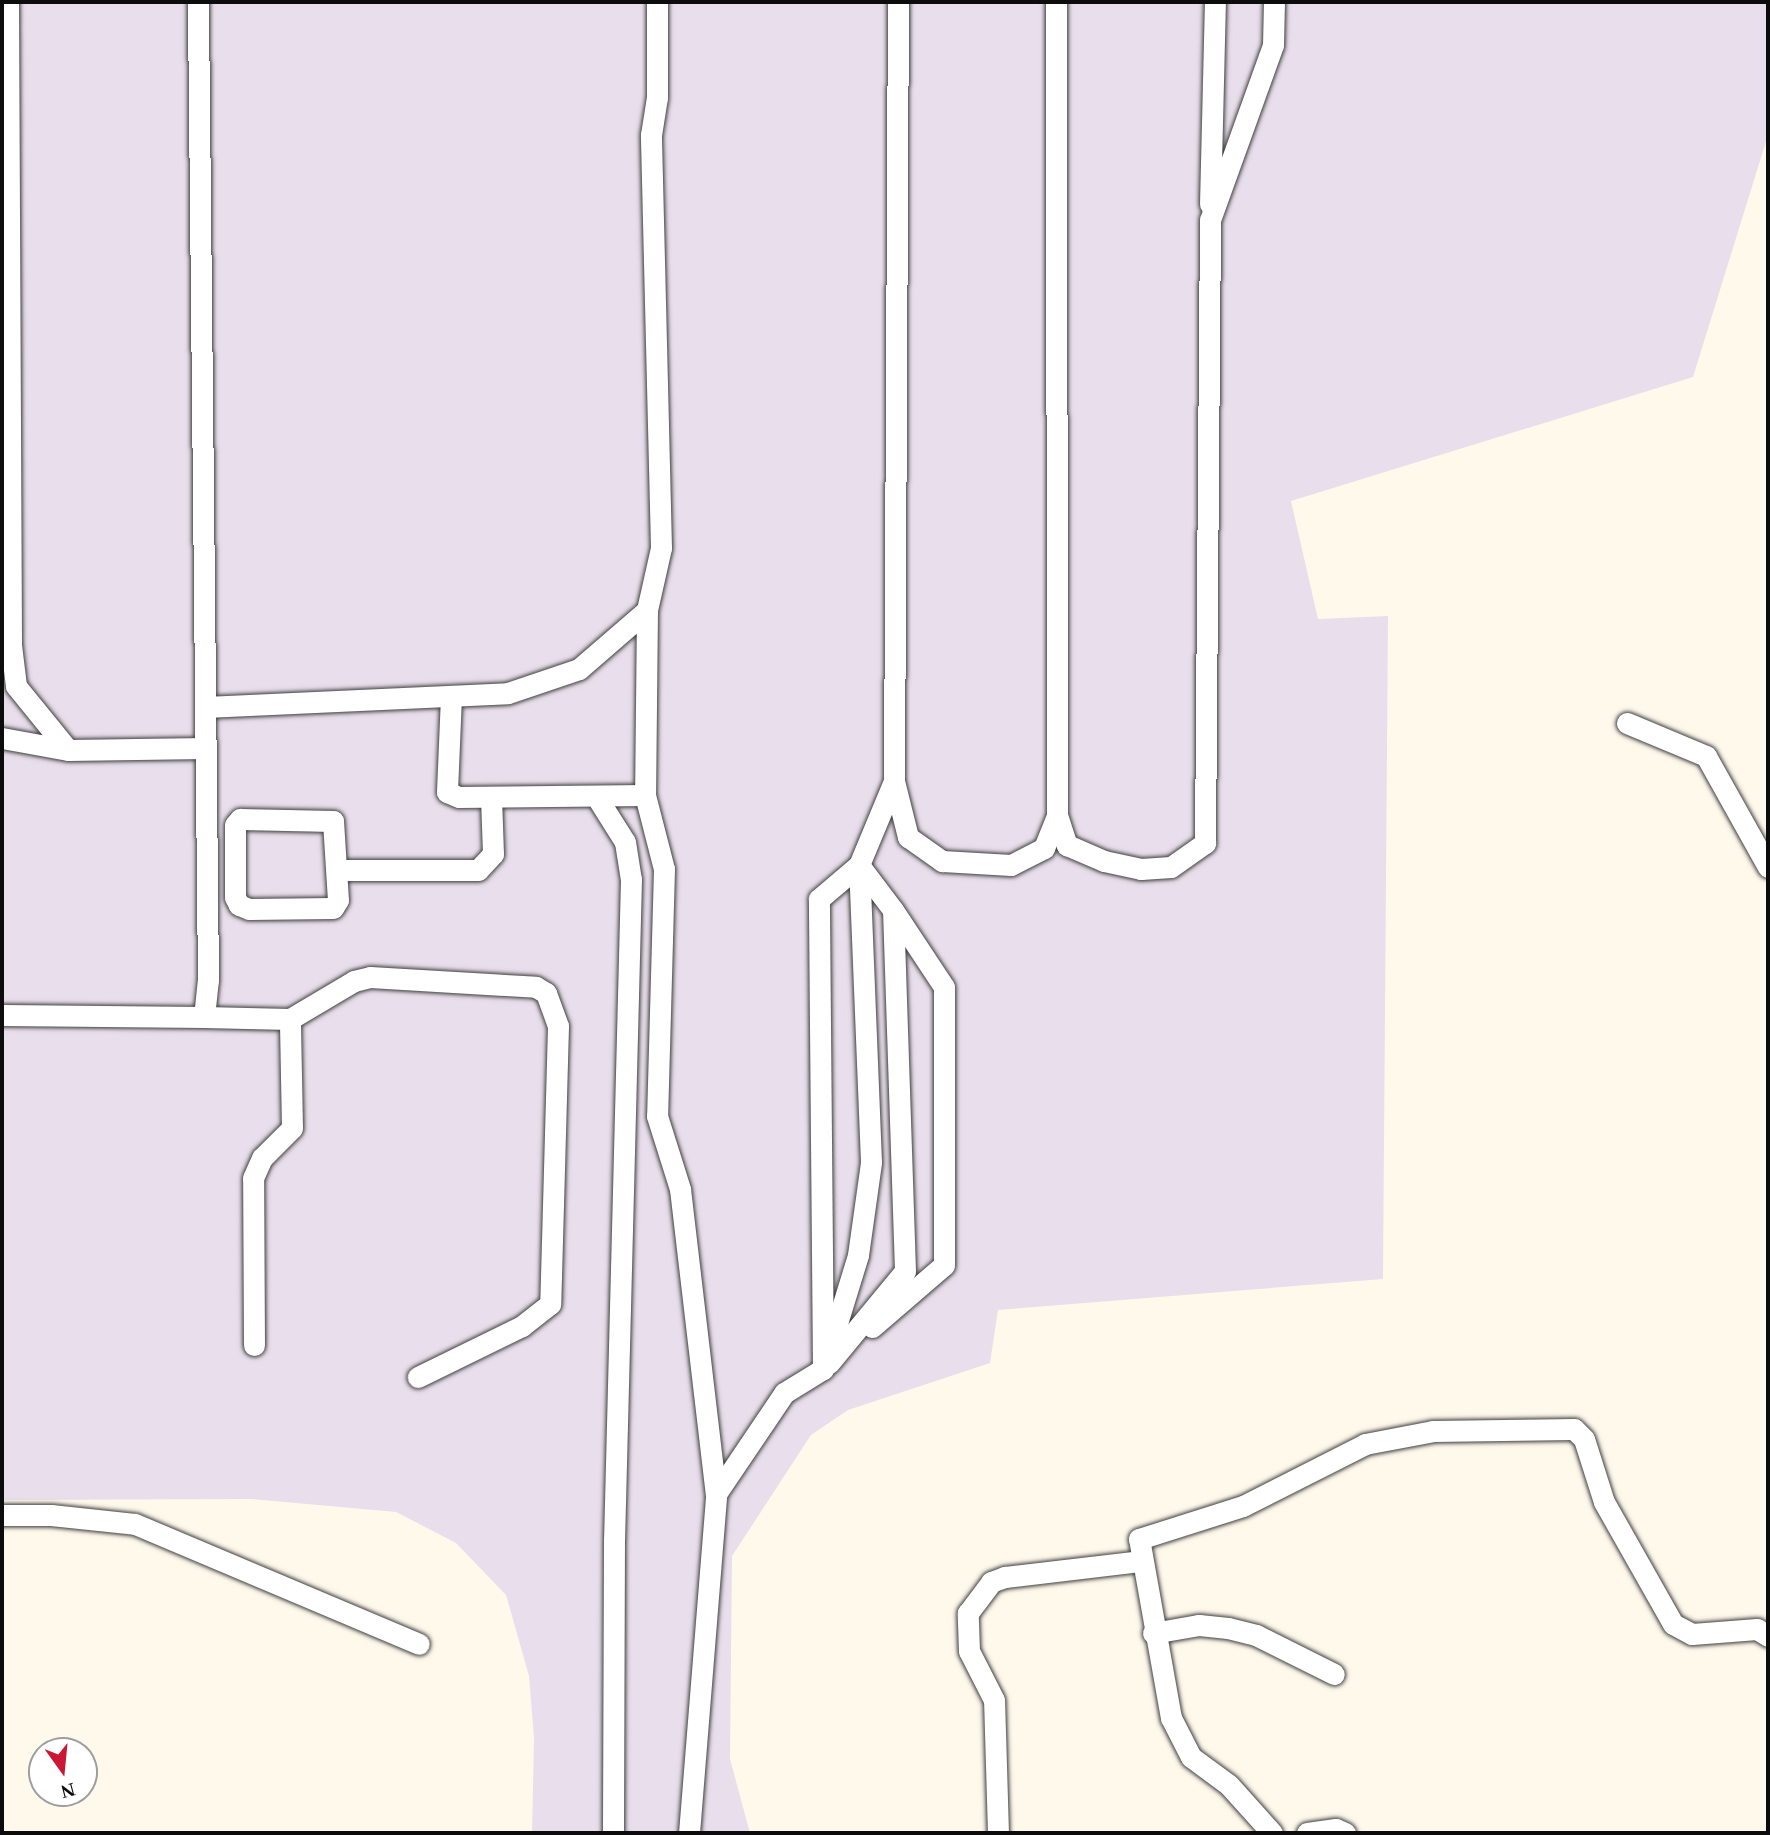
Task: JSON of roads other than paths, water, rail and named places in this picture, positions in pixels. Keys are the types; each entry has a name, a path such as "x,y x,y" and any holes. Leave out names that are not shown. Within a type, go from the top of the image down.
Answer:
{"street":[{"path":"8,2 6,649 16,686 68,750"},
{"path":"198,2 208,981 204,1017"},
{"path":"657,2 657,98 652,135 662,548 648,610 645,795 664,869 657,1116 680,1189 716,1494 689,1833"},
{"path":"898,2 894,780 908,838 942,861 1011,865 1044,848 1057,816"},
{"path":"1056,2 1057,816 1067,845 1140,869 1171,867 1205,843 1210,220 1215,2"},
{"path":"1210,220 1273,45 1273,2"},
{"path":"205,707 508,693 579,669 648,610"},
{"path":"451,695 447,793 491,797 645,795"},
{"path":"1627,723 1706,756 1768,867"},
{"path":"2,738 68,750 205,748"},
{"path":"823,1369 858,1255 871,1162 859,865 894,780"},
{"path":"596,796 625,842 631,879 614,1540 613,1833"},
{"path":"337,870 478,870 493,854 491,797"},
{"path":"240,819 333,821 337,870 338,900 332,908 249,909 235,897 234,825 240,819"},
{"path":"206,849 235,849"},
{"path":"716,1494 784,1393 823,1369 944,1265 944,987 893,910 859,865"},
{"path":"823,1369 819,899 859,865"},
{"path":"823,1369 905,1271 893,910"},
{"path":"2,1015 290,1019 354,981 370,977 536,987 553,1005 558,1035 550,1304 531,1321 418,1377"},
{"path":"254,1345 253,1178 262,1158 292,1128 290,1019"},
{"path":"1272,1833 1229,1784 1191,1757 1171,1718 1153,1633 1139,1539 1243,1506 1365,1444 1433,1431 1574,1429 1584,1439 1604,1502 1673,1623 1692,1634 1757,1629 1768,1636"},
{"path":"2,1515 51,1514 135,1524 419,1644"},
{"path":"998,1833 994,1700 969,1651 968,1613 991,1582 1004,1577 1142,1561"},
{"path":"1153,1633 1199,1625 1228,1628 1256,1635 1334,1675"},
{"path":"1307,1833 1336,1829 1345,1833"}]}
